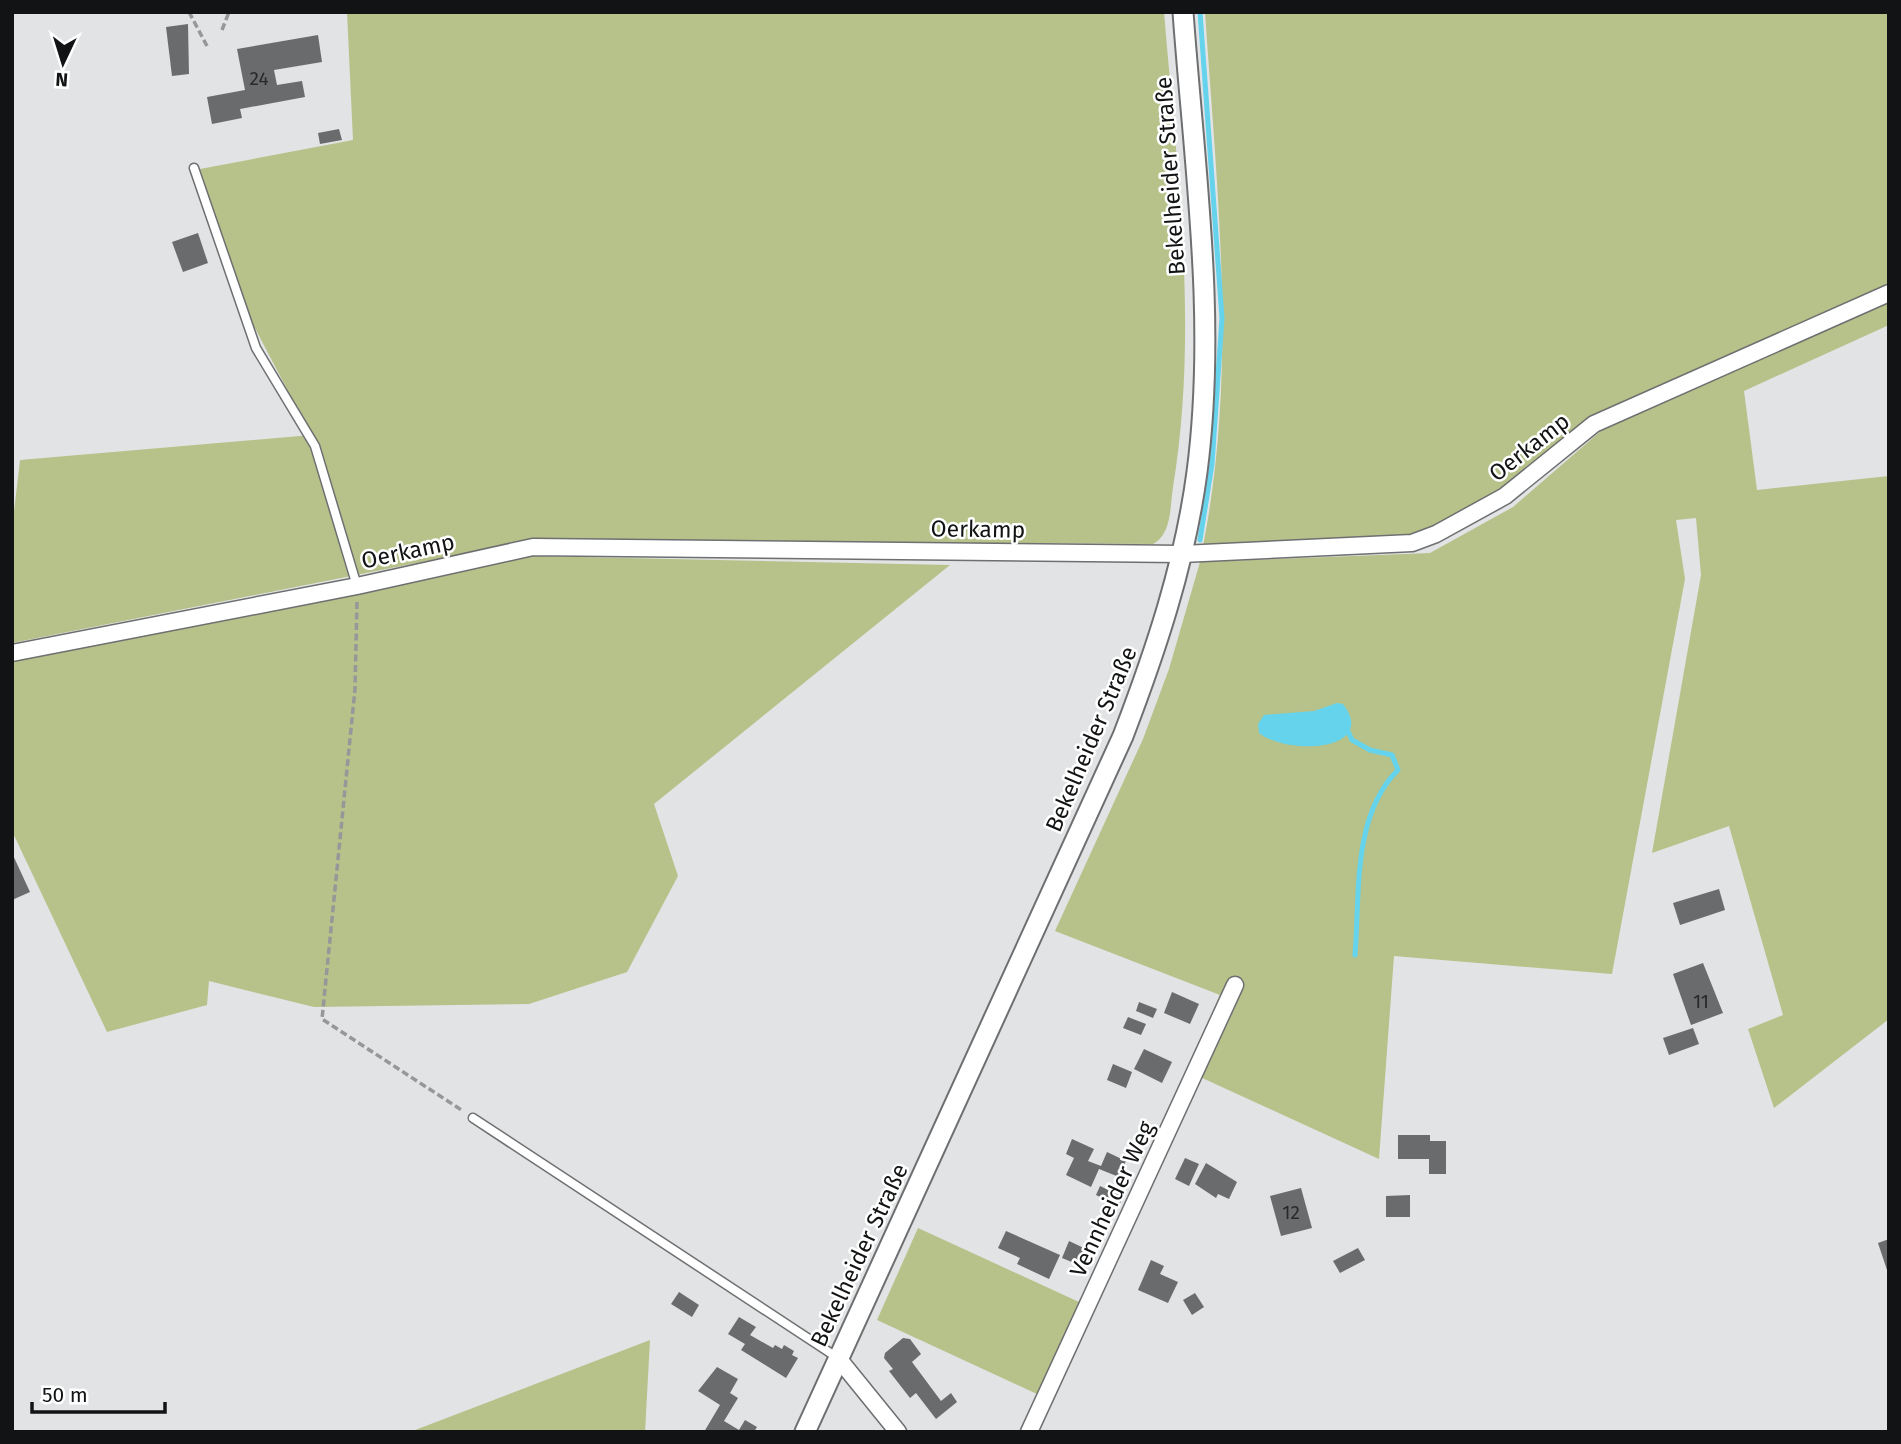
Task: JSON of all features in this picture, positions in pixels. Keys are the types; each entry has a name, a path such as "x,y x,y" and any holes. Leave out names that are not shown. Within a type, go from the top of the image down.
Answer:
{"street":[{"name":"Bekelheider Straße","path":"805,1432 1123,736 1158,641 1182,554 1197,472 1205,351 1204,297 1183,12"},
{"name":"Oerkamp","path":"12,653 358,586 533,547 1182,554 1412,543 1436,534 1505,496 1594,424 1889,293"},
{"name":"Vennheider Weg","path":"1029,1432 1235,985"},
{"path":"838,1358 898,1432"}],"lane":[{"path":"194,168 256,348 315,446 358,586"},
{"path":"473,1118 838,1358"}],"path":[{"path":"189,12 207,46"},
{"path":"222,30 229,12"},
{"path":"358,586 355,689 322,1018 473,1118"}],"green space":[{"path":"347,12 1164,12 1179,190 1185,309 1181,428 1170,511 1164,534 1153,544 533,540 12,643 12,529 20,460 311,435 246,311 200,169 353,140"},
{"path":"1205,12 1889,12 1889,284 1589,419 1503,488 1433,529 1411,536 1203,546 1214,480 1222,346 1219,213"},
{"path":"1889,300 1889,325 1744,391 1757,490 1889,476 1889,1019 1774,1108 1748,1029 1783,1015 1729,826 1652,853 1701,575 1696,518 1676,520 1685,579 1612,974 1394,956 1379,1159 1187,1071 1220,995 1055,931 1143,739 1169,669 1200,562 1430,553 1513,507 1602,430"},
{"path":"532,556 950,565 654,804 678,876 627,972 529,1004 314,1007 209,981 207,1005 107,1032 12,831 12,661"},
{"path":"918,1228 1079,1302 1037,1394 877,1320"},
{"path":"650,1340 645,1432 410,1432"}],"water":[{"path":"1337,703 1343,704 1351,720 1349,732 1340,740 1325,745 1289,745 1259,733 1258,724 1264,715 1314,711"}],"building":[{"path":"188,24 189,74 172,76 166,27"},
{"path":"318,35 322,62 274,70 277,85 302,81 305,97 240,109 242,118 212,124 207,97 245,90 237,49"},
{"path":"339,129 342,140 320,144 318,133"},
{"path":"198,233 208,263 183,272 172,242"},
{"path":"12,853 30,892 12,900"},
{"path":"1719,889 1725,910 1680,925 1673,903"},
{"path":"1703,963 1723,1013 1691,1025 1673,974"},
{"path":"1172,992 1199,1004 1190,1024 1164,1013"},
{"path":"1139,1002 1157,1009 1153,1018 1136,1011"},
{"path":"1128,1017 1146,1024 1141,1035 1123,1028"},
{"path":"1693,1028 1699,1044 1669,1055 1663,1038"},
{"path":"1144,1049 1172,1062 1162,1083 1134,1069"},
{"path":"1113,1064 1132,1072 1126,1088 1107,1080"},
{"path":"1398,1135 1430,1135 1430,1141 1446,1141 1446,1174 1429,1174 1429,1159 1398,1159"},
{"path":"1072,1139 1094,1149 1088,1161 1101,1166 1107,1152 1126,1161 1119,1177 1099,1169 1091,1187 1066,1175 1074,1158 1066,1154"},
{"path":"1185,1158 1199,1164 1189,1186 1175,1179"},
{"path":"1206,1163 1237,1182 1229,1199 1218,1194 1216,1198 1195,1184"},
{"path":"1100,1186 1123,1197 1119,1206 1096,1195"},
{"path":"1301,1188 1312,1228 1281,1236 1270,1196"},
{"path":"1410,1195 1410,1217 1386,1217 1386,1196"},
{"path":"1006,1231 1060,1255 1049,1279 1017,1264 1020,1258 998,1248"},
{"path":"1889,1239 1889,1273 1888,1273 1878,1243"},
{"path":"1069,1241 1086,1249 1079,1265 1062,1258"},
{"path":"1358,1248 1365,1260 1340,1273 1333,1261"},
{"path":"1151,1260 1164,1266 1160,1274 1178,1282 1168,1303 1138,1290"},
{"path":"679,1292 699,1305 692,1317 671,1304"},
{"path":"1195,1293 1204,1307 1192,1315 1183,1300"},
{"path":"739,1317 756,1327 750,1335 773,1348 775,1345 782,1349 784,1345 794,1351 792,1355 798,1358 786,1378 741,1350 745,1344 728,1334"},
{"path":"903,1338 910,1339 921,1354 912,1362 941,1401 951,1393 957,1402 936,1419 916,1393 910,1398 889,1371 893,1369 884,1358 885,1353"},
{"path":"717,1367 738,1379 730,1393 738,1398 724,1421 739,1430 745,1420 757,1427 754,1432 704,1432 720,1405 698,1391"}],"waterway":[{"path":"1200,12 1222,318 1212,464 1200,540"},
{"path":"1348,731 1352,740 1370,750 1392,755 1398,770 1383,788 1365,832 1355,955"}]}
